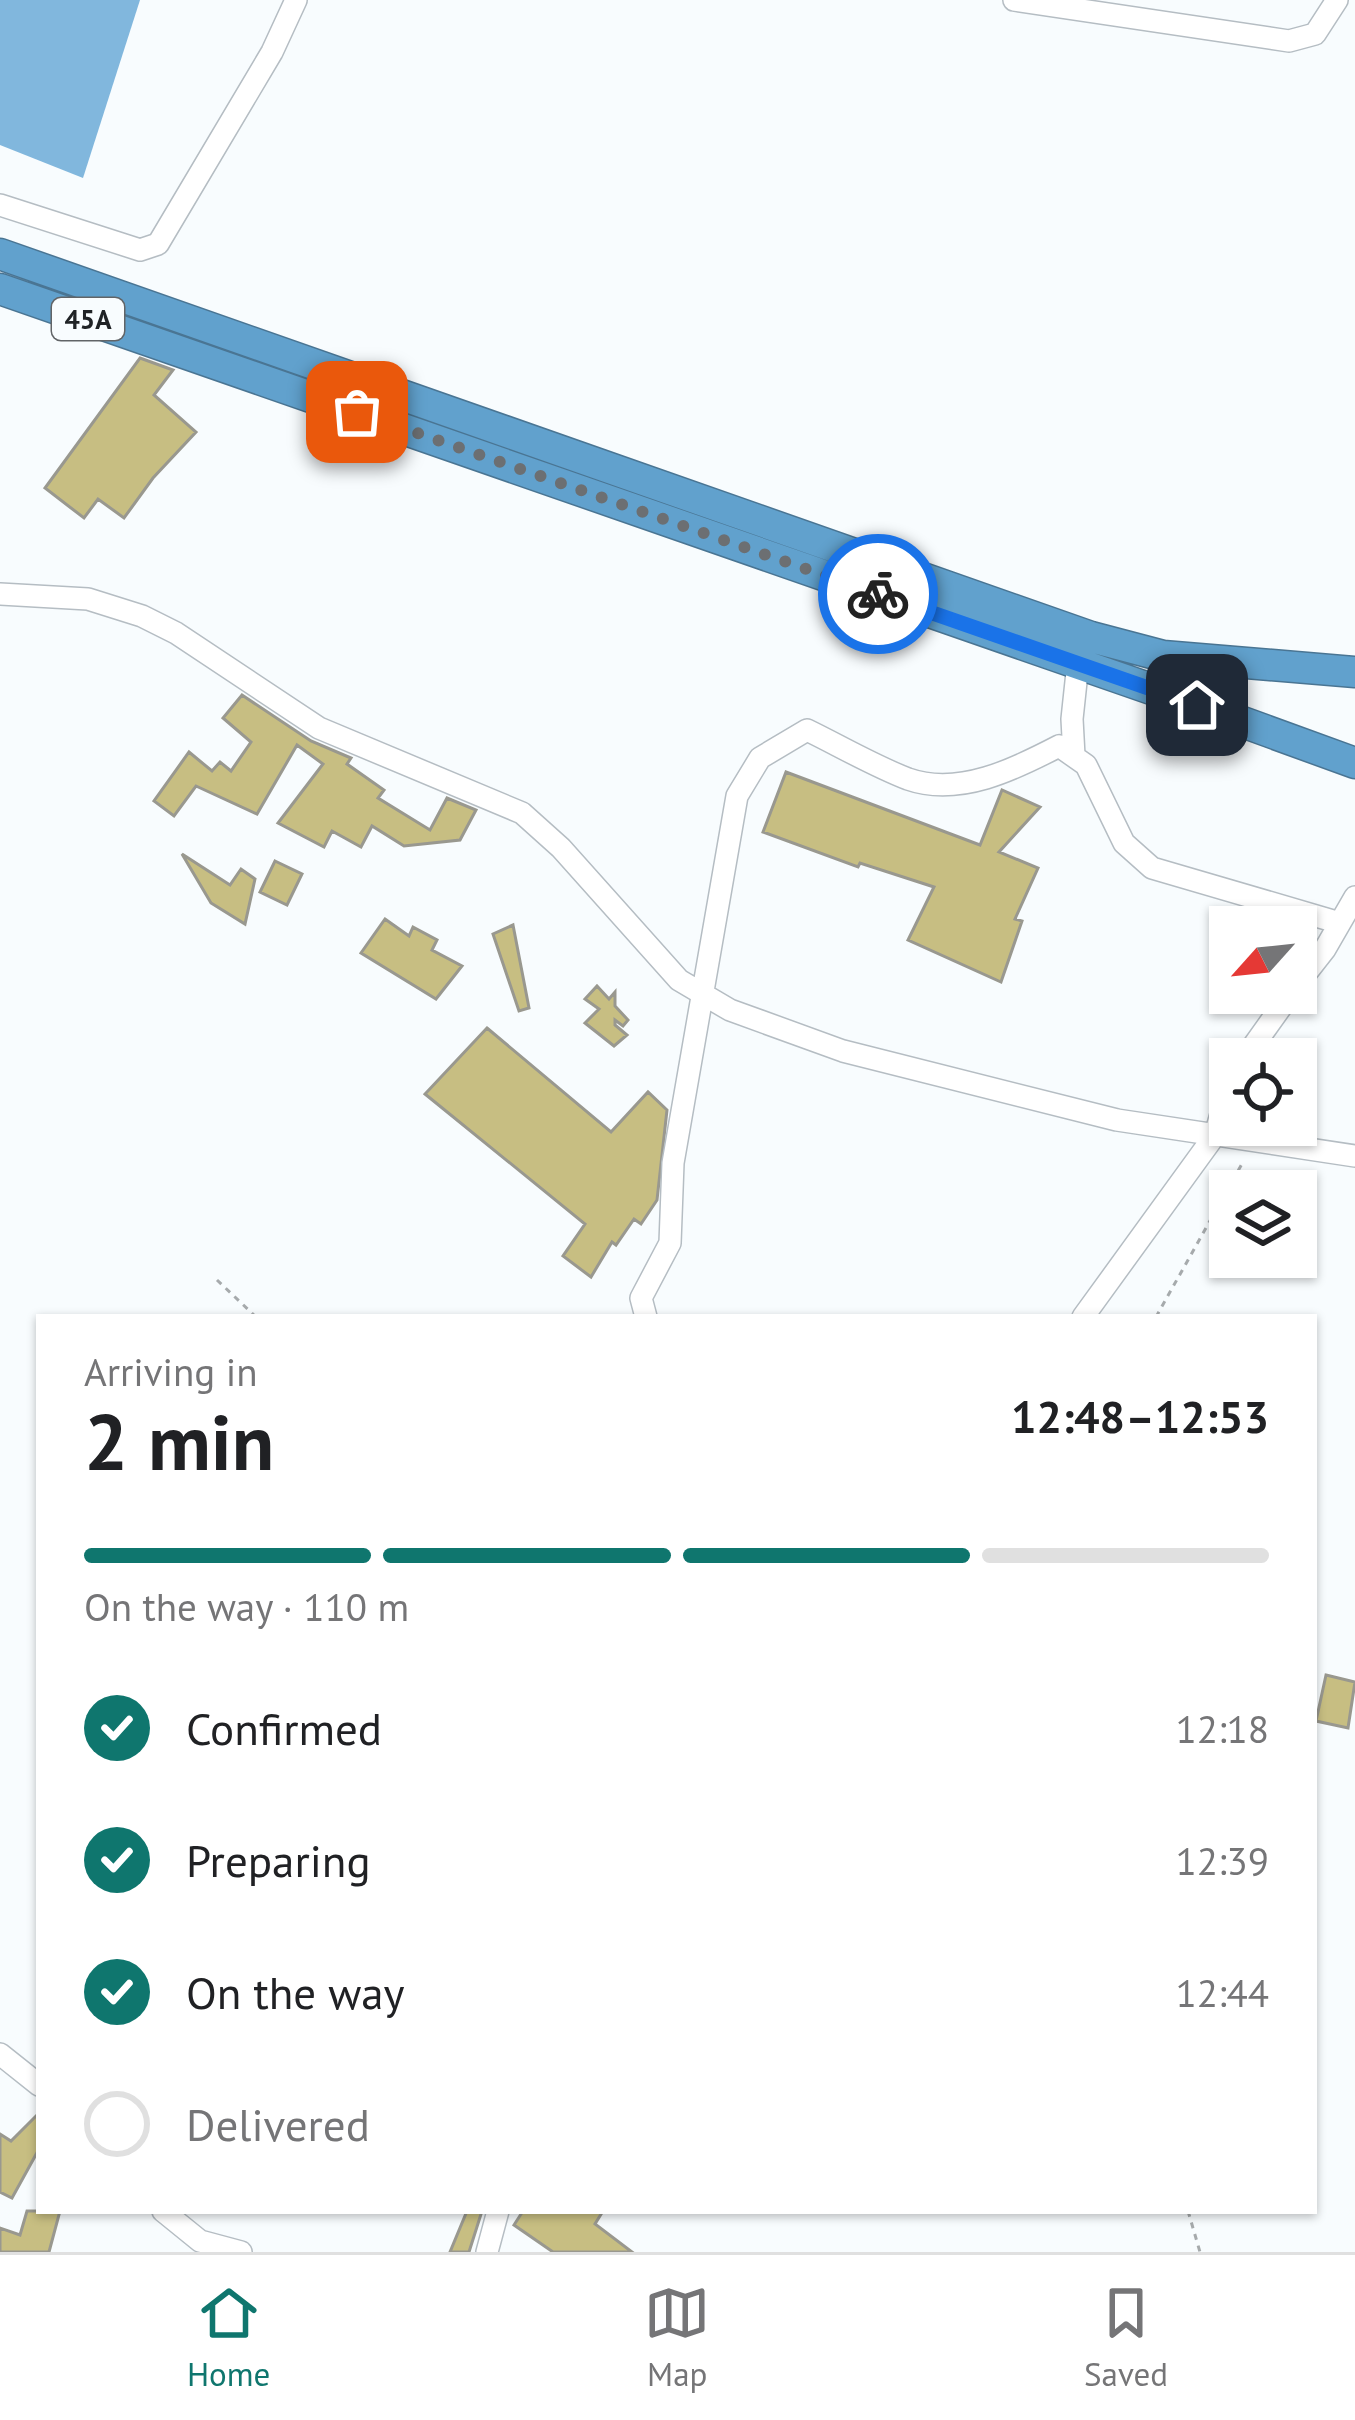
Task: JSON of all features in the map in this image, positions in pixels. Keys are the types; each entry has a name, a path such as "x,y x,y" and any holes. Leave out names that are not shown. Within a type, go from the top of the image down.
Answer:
{"highway":[{"name":"45A","path":"0,254 1091,638 1163,656 1355,672"},
{"name":"45A","path":"0,289 1355,763"}],"street":[{"path":"0,205 140,250 158,244 272,52 296,0"},
{"path":"1014,0 1289,41 1315,34 1337,0"},
{"path":"0,594 88,599 142,616 176,633 320,728 522,813 561,848 679,980 730,1010 843,1052 1117,1120 1209,1134"},
{"path":"1074,756 1078,663"},
{"path":"645,1314 640,1298 670,1243 673,1163 706,996 737,796 760,758 807,730 912,780 964,784 1022,766 1059,746 1086,765 1124,843 1152,868 1340,923"},
{"path":"1317,956 1355,897"},
{"path":"1084,1314 1209,1145"},
{"path":"1288,1146 1355,1156"},
{"path":"0,2054 36,2083"},
{"path":"167,2214 200,2241 241,2252"},
{"path":"487,2252 497,2214"}],"path":[{"path":"1158,1314 1252,1146"},
{"path":"217,1280 253,1314"},
{"path":"1189,2214 1200,2252"}],"water":[{"path":"0,0 140,0 83,178 0,145"}],"building":[{"path":"140,358 173,370 154,395 196,432 124,518 98,499 84,518 45,488"},
{"path":"242,695 311,741 351,758 347,764 384,790 378,798 430,830 447,798 476,810 460,840 404,846 372,826 361,847 332,831 324,847 278,823 323,764 297,745 257,814 196,786 174,816 154,801 189,752 212,771 220,762 231,771 251,742 223,718"},
{"path":"786,772 980,845 1002,790 1040,807 999,852 1038,868 1015,919 1022,921 1001,982 908,940 934,887 860,863 858,867 763,832"},
{"path":"182,854 230,885 241,869 255,879 245,924 211,903"},
{"path":"275,861 302,874 287,905 260,892"},
{"path":"385,919 409,936 413,927 437,940 432,950 462,966 436,999 361,953"},
{"path":"513,925 529,1008 519,1011 493,934"},
{"path":"597,986 609,999 615,992 615,1006 628,1020 623,1026 615,1020 627,1035 614,1046 585,1023 599,1009 585,999"},
{"path":"487,1028 611,1132 648,1092 667,1110 657,1200 641,1224 634,1219 616,1245 612,1242 591,1277 563,1256 585,1224 425,1094"},
{"path":"1326,1675 1355,1682 1348,1728 1317,1721"},
{"path":"36,2116 36,2154 12,2198 0,2192 0,2134 11,2141"},
{"path":"27,2211 59,2214 49,2252 0,2252 0,2228 20,2235"},
{"path":"466,2214 481,2214 469,2252 450,2252"},
{"path":"521,2214 601,2214 595,2224 632,2252 553,2252 514,2225"}],"way so far":[{"path":"357,412 878,594"}],"route":[{"path":"878,594 1197,705"}]}
